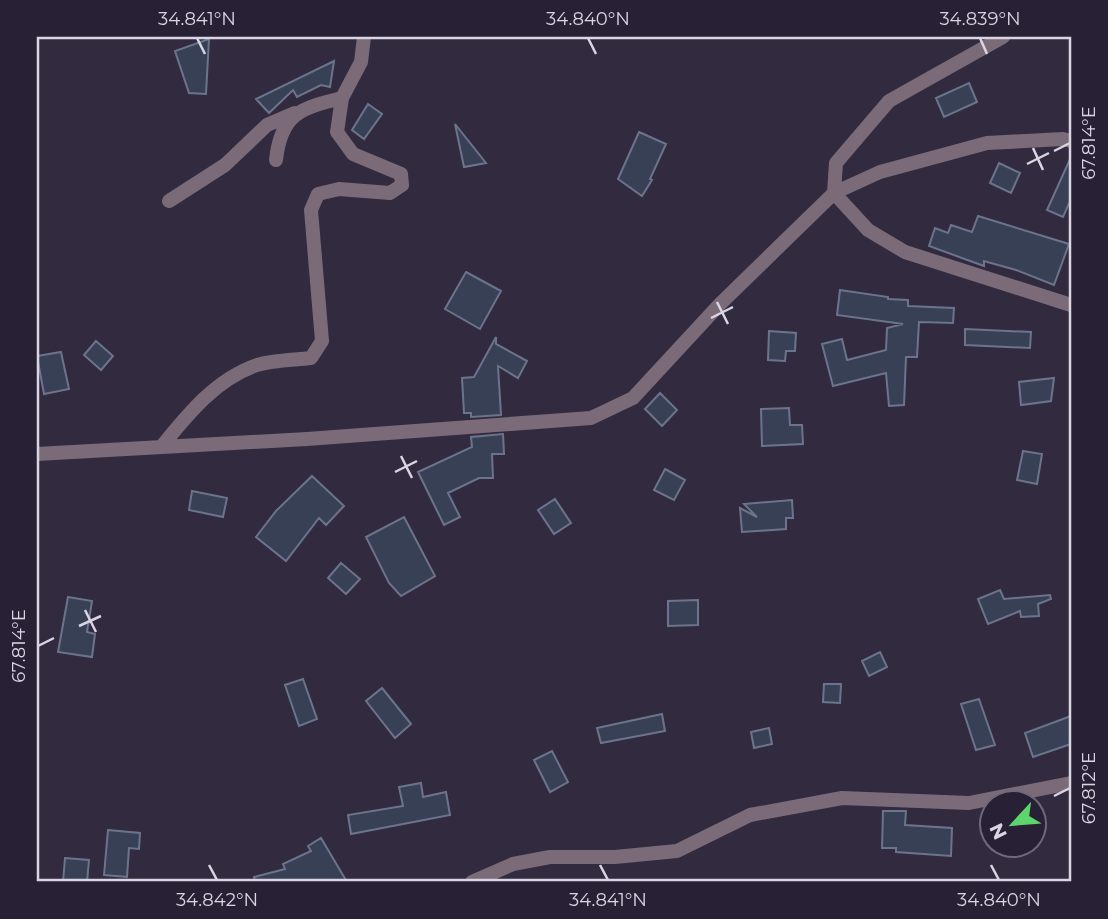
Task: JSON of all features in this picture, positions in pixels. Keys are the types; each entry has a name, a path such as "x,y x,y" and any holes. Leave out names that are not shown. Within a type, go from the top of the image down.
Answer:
{"street":[{"path":"162,446 190,412 229,378 258,365 311,358 322,341 311,209 318,194 339,189 390,193 401,185 401,174 353,154 337,132 342,98 361,62 364,37"},
{"path":"1003,37 888,101 836,163 834,192 867,230 905,252 1071,305"},
{"path":"169,201 225,165 267,125 312,105 342,98"},
{"path":"276,160 278,139 295,113"},
{"path":"37,454 307,439 591,418 633,398 720,304 834,192 880,172 987,143 1063,139 1071,141"},
{"path":"472,882 513,864 550,857 615,858 677,851 750,815 842,798 969,803 1071,783"}],"building":[{"path":"209,39 206,94 189,93 175,51"},
{"path":"334,61 330,87 321,85 297,97 293,90 269,113 256,99"},
{"path":"969,83 977,102 944,117 936,98"},
{"path":"368,104 382,114 364,139 352,130"},
{"path":"455,124 486,163 464,167"},
{"path":"639,132 666,144 650,179 652,180 642,196 618,179"},
{"path":"1071,157 1071,199 1063,217 1047,210"},
{"path":"999,163 1020,173 1011,193 990,183"},
{"path":"978,216 1069,244 1054,285 1016,270 984,261 984,266 929,246 935,228 948,233 951,225 972,232"},
{"path":"466,272 501,291 480,329 445,309"},
{"path":"840,290 908,300 908,306 954,308 953,323 919,322 917,357 906,357 904,405 889,406 886,373 833,386 822,344 842,339 847,360 886,350 887,328 903,324 837,315"},
{"path":"965,329 1031,332 1030,348 965,345"},
{"path":"769,331 796,333 795,351 786,351 785,361 768,360"},
{"path":"496,337 496,344 527,361 518,378 498,366 501,415 471,417 471,413 464,413 462,378 474,377"},
{"path":"96,341 113,356 101,370 84,355"},
{"path":"61,352 69,389 44,394 37,356"},
{"path":"1054,378 1051,401 1021,405 1019,382"},
{"path":"660,393 677,410 662,426 645,409"},
{"path":"789,408 790,425 802,425 803,444 762,446 761,409"},
{"path":"503,434 504,454 492,454 493,478 479,478 448,493 460,517 444,525 418,472 472,447 471,437"},
{"path":"1023,451 1042,454 1037,484 1017,480"},
{"path":"665,469 685,480 674,500 654,490"},
{"path":"312,476 344,506 326,525 319,518 286,561 256,537 276,511"},
{"path":"192,491 227,498 223,517 189,510"},
{"path":"555,499 571,523 554,534 538,510"},
{"path":"792,500 793,518 786,518 786,529 742,532 740,508 757,517 744,504"},
{"path":"404,517 435,576 401,596 389,583 366,537"},
{"path":"341,563 360,579 346,594 328,578"},
{"path":"1000,590 1004,599 1050,595 1051,599 1038,604 1039,616 1021,617 1020,611 988,624 978,599"},
{"path":"68,597 92,601 87,632 95,634 92,657 58,652"},
{"path":"698,600 698,625 668,626 668,601"},
{"path":"880,652 887,667 869,676 862,661"},
{"path":"303,679 317,719 299,726 285,685"},
{"path":"824,684 841,684 840,703 823,702"},
{"path":"382,688 411,724 395,738 366,701"},
{"path":"979,699 995,745 976,750 961,704"},
{"path":"662,714 665,731 601,743 597,728"},
{"path":"1071,716 1071,744 1033,757 1025,733"},
{"path":"769,728 772,744 754,748 751,732"},
{"path":"552,751 568,782 550,792 534,760"},
{"path":"421,783 423,797 446,792 450,815 351,834 348,815 403,806 399,787"},
{"path":"883,811 906,811 905,825 952,828 951,856 896,852 896,848 882,848"},
{"path":"108,830 140,833 139,849 129,848 127,877 104,875"},
{"path":"321,838 347,882 255,882 254,877 285,869 283,864 311,851 308,846"},
{"path":"65,858 89,860 87,882 63,882"}]}
